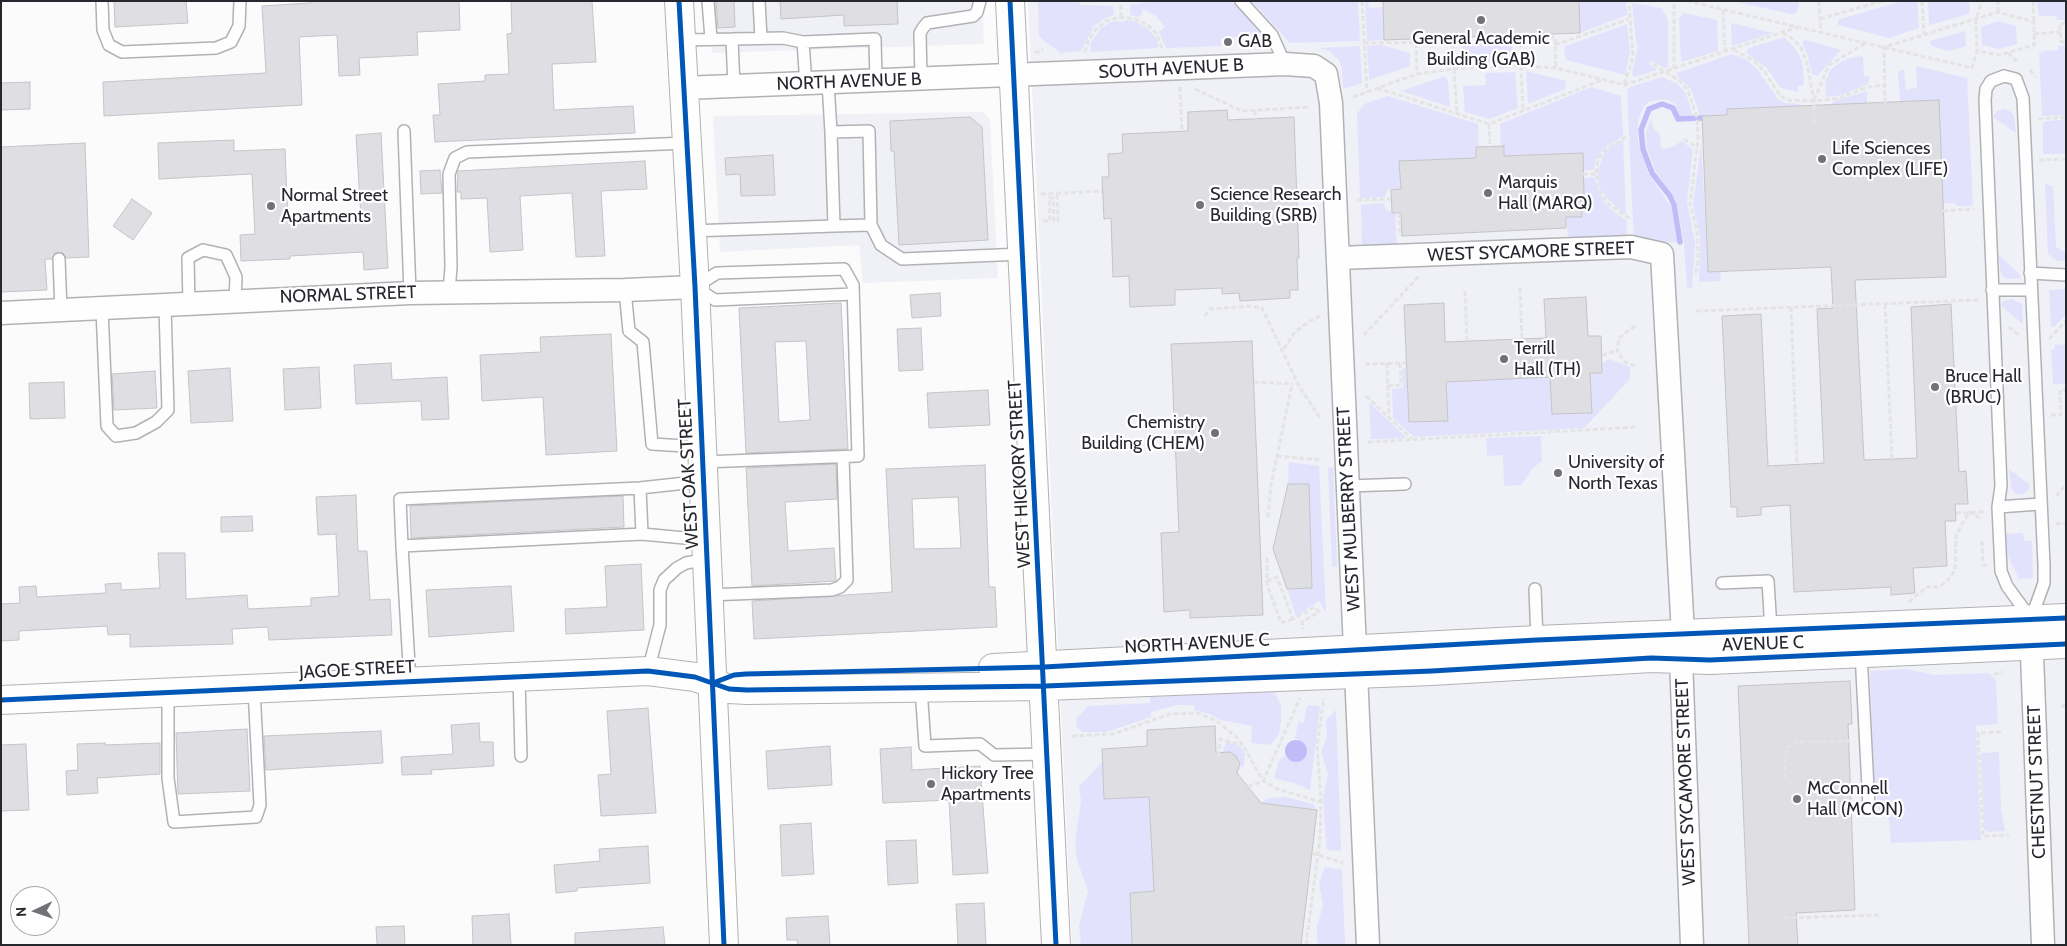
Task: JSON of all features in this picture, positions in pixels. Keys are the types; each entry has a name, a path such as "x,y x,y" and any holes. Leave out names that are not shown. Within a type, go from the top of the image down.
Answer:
{"street":[{"name":"WEST OAK STREET","path":"679,1 695,287 724,945"},
{"name":"WEST HICKORY STREET","path":"1010,1 1056,945"},
{"name":"SOUTH AVENUE B","path":"1014,76 1285,64 1314,66 1326,74"},
{"name":"WEST MULBERRY STREET","path":"1326,74 1331,92 1368,945"},
{"name":"NORTH AVENUE B","path":"683,88 1014,76"},
{"name":"WEST SYCAMORE STREET","path":"1338,258 1631,247 1662,254 1682,646 1692,945"},
{"name":"NORMAL STREET","path":"1,313 102,310 410,292 625,290 695,287"},
{"name":"AVENUE C","path":"1682,646 1710,660 1861,653 2031,632 2066,618"},
{"name":"AVENUE C","path":"1356,661 1651,658 1682,646 1771,630 2031,632 2066,644"},
{"name":"CHESTNUT STREET","path":"2031,632 2043,945"},
{"name":"NORTH AVENUE C","path":"713,683 734,675 746,674 1044,676 1356,661 1537,640 1682,646"},
{"name":"JAGOE STREET","path":"1,700 648,671 695,677 713,683"},
{"path":"713,683 729,689 747,690 921,688 1044,676"}],"lane":[{"path":"102,1 103,30 108,46 122,52 216,48 231,42 239,26 240,1"},
{"path":"708,1 710,40"},
{"path":"759,1 761,38"},
{"path":"921,79 920,33 922,28 927,23 973,16 977,12 980,1"},
{"path":"1241,1 1272,35 1285,64"},
{"path":"681,40 783,38 803,42 875,39 876,81"},
{"path":"732,39 734,87"},
{"path":"803,42 832,132 834,226"},
{"path":"1998,76 2009,76 2016,79 2023,98 2044,583 2031,632 2001,571 1998,506 2001,486 1985,100 1986,89 1991,81 1998,76"},
{"path":"404,130 410,292"},
{"path":"832,132 869,131 872,224 881,245 902,259 1023,254"},
{"path":"449,292 451,268 449,174 455,158 467,152 687,143"},
{"path":"692,231 872,224"},
{"path":"189,304 188,258 203,250 226,255 236,277 235,301"},
{"path":"59,258 61,311"},
{"path":"410,682 400,499 640,488 703,463 858,456 853,285 844,269 717,273 695,287 715,300 853,294"},
{"path":"2030,273 2066,275"},
{"path":"625,290 629,331 643,342 652,444 703,463"},
{"path":"1992,290 2031,290"},
{"path":"102,310 107,426 116,436 136,433 156,422 168,410 165,306"},
{"path":"709,595 832,590 840,587 847,580 843,457"},
{"path":"1348,486 1405,484"},
{"path":"640,488 642,534"},
{"path":"1998,506 2040,504"},
{"path":"402,546 642,534 707,550"},
{"path":"648,671 660,625 660,590 664,580 677,568 707,550"},
{"path":"1722,583 1768,581 1771,630"},
{"path":"1535,589 1537,640"},
{"path":"1861,653 1868,807"},
{"path":"518,677 521,756"},
{"path":"168,692 168,778 174,822 256,816 260,805 254,688"},
{"path":"921,688 925,746 980,744 994,755 1048,754"}],"path":[{"path":"1362,1 1366,92"},
{"path":"1624,85 1633,58 1629,1"},
{"path":"1674,1 1674,69"},
{"path":"1687,1 1972,68 1977,51 1976,19 1980,2"},
{"path":"1819,1 1821,32"},
{"path":"1820,19 1882,1"},
{"path":"1922,1 1924,34"},
{"path":"1998,1 1998,12"},
{"path":"1977,51 2000,56 2034,45 2032,1"},
{"path":"1121,5 1122,17"},
{"path":"1724,10 1725,52"},
{"path":"1884,47 1998,12 2034,22"},
{"path":"1085,55 1088,42 1096,29 1106,21 1122,17 1136,19 1150,27 1158,37 1164,52"},
{"path":"1555,45 1629,19"},
{"path":"2066,23 2060,24 2061,42 2066,42"},
{"path":"1353,97 1417,74 1454,69 1521,66 1556,68 1624,85 1798,27"},
{"path":"2034,34 2060,32"},
{"path":"1783,33 1793,39 1801,48 1806,63 1814,101 1814,127"},
{"path":"1519,35 1524,110"},
{"path":"1453,37 1457,113"},
{"path":"1527,39 1555,37 1556,68"},
{"path":"1364,43 1446,42"},
{"path":"1416,43 1417,74"},
{"path":"1814,101 1829,66 1866,43"},
{"path":"1884,47 1885,103"},
{"path":"1034,53 1043,49"},
{"path":"1733,50 1754,61 1765,72 1780,96 1794,101 1840,98 1867,87 1885,85"},
{"path":"1653,64 1688,90 1694,103 1698,123 1690,205 1697,231 1698,256 1696,274"},
{"path":"1377,88 1489,124 1603,80"},
{"path":"1180,86 1182,132"},
{"path":"1188,86 1242,111 1310,107"},
{"path":"1255,110 1255,119"},
{"path":"2037,118 2066,118"},
{"path":"1489,124 1490,147"},
{"path":"1626,137 1604,150 1598,160 1596,174 1599,190 1606,202 1630,219"},
{"path":"1684,139 1690,145 1697,148"},
{"path":"2039,160 2066,159"},
{"path":"1583,174 1596,174"},
{"path":"1044,194 1102,191"},
{"path":"1040,222 1050,221 1050,198 1053,198 1054,221 1058,221 1056,193"},
{"path":"1357,200 1391,199"},
{"path":"1943,211 1978,209"},
{"path":"1399,213 1400,240"},
{"path":"1364,336 1421,273"},
{"path":"1520,288 1522,339"},
{"path":"1465,291 1467,341"},
{"path":"1696,311 1981,300"},
{"path":"1885,304 1892,459"},
{"path":"1205,316 1210,309 1258,306 1266,314 1298,384 1320,418"},
{"path":"1791,307 1797,464"},
{"path":"1284,350 1295,332 1310,321 1324,315"},
{"path":"2002,321 2024,340"},
{"path":"2047,341 2066,321"},
{"path":"1634,326 1620,338 1617,351 1625,362 1636,366"},
{"path":"1602,355 1617,351"},
{"path":"1387,363 1389,418"},
{"path":"1388,386 1401,385 1400,363"},
{"path":"1365,364 1406,363"},
{"path":"1254,382 1298,384"},
{"path":"1268,517 1277,456 1292,384"},
{"path":"2050,415 2061,415 2060,390 2066,390"},
{"path":"1366,396 1412,440"},
{"path":"1368,442 1638,427"},
{"path":"1277,456 1322,460"},
{"path":"2054,498 2066,485"},
{"path":"1969,512 1977,518 1982,518 1982,527"},
{"path":"1906,607 1910,599 1918,592 1927,587 1938,587 1948,580 1954,570 1956,536 1969,512"},
{"path":"1956,513 1977,512"},
{"path":"2055,524 2066,523"},
{"path":"1982,537 1983,565 1993,565"},
{"path":"1267,558 1267,581 1282,625 1315,607 1319,612 1302,622 1304,632 1309,631"},
{"path":"1267,581 1277,577 1293,619"},
{"path":"1994,674 2003,672"},
{"path":"1248,787 1262,781 1301,697"},
{"path":"1306,945 1318,855 1321,802 1317,746 1324,697"},
{"path":"2061,706 2066,706"},
{"path":"1072,736 1113,734 1163,716 1187,712 1207,716 1226,728 1243,745 1262,781 1277,789 1321,802"},
{"path":"2002,732 1978,733 1983,836 2009,835"},
{"path":"1218,756 1220,739 1243,745"},
{"path":"1784,778 1788,746 1796,742 1855,741"},
{"path":"1312,853 1343,862"},
{"path":"1784,918 1880,915"}],"shaded area":[{"path":"710,1 982,1 984,44 712,53"},
{"name":"University of North Texas","path":"1028,1 2066,1 2066,945 1072,945"},
{"path":"1038,1 1079,1 1080,5 1113,6 1114,15 1107,17 1094,26 1081,51 1061,53 1039,37"},
{"path":"1156,1 1231,1 1252,21 1262,34 1265,44 1236,45 1236,37 1221,38 1221,46 1166,48 1159,32 1165,27 1156,16 1143,9 1140,17 1130,15 1130,5"},
{"path":"1252,1 1358,1 1360,41 1290,43"},
{"path":"1365,1 1368,1 1369,8 1383,7 1384,40 1367,41"},
{"path":"1579,1 1626,1 1627,15 1580,33"},
{"path":"1732,1 1799,1 1799,7 1795,14 1791,14"},
{"path":"1902,1 1917,1 1919,28 1889,38 1838,25 1838,20"},
{"path":"1928,1 1969,1 1970,9 1968,14 1929,25"},
{"path":"2037,1 2066,1 2066,20 2057,20 2056,16 2039,16"},
{"path":"1632,3 1661,8 1668,19 1668,67 1665,68 1651,61 1649,64 1657,70 1634,77 1632,74 1638,45 1636,42"},
{"path":"1684,13 1717,20 1718,51 1681,62 1679,18"},
{"path":"1127,20 1137,22 1148,29 1157,39 1158,48 1091,52 1090,44 1101,28 1111,22"},
{"path":"1998,21 2016,26 2017,44 1999,49 1982,45 1981,27"},
{"path":"1731,23 1773,33 1732,46"},
{"path":"1627,24 1630,51 1625,75 1566,60 1564,48 1566,46"},
{"path":"1965,31 1966,46 1949,51 1931,46 1930,41"},
{"path":"1784,37 1795,48 1802,61 1804,81 1803,86 1798,86 1798,92 1781,88 1766,67 1746,53 1749,48"},
{"path":"1805,40 1841,50 1817,76 1812,74 1808,56 1802,43"},
{"path":"1512,42 1513,61 1462,63 1461,44"},
{"path":"1382,45 1410,53 1410,66 1369,80 1367,46"},
{"path":"2066,45 2066,115 2042,116 2039,54 2043,51 2058,50 2058,46"},
{"path":"1360,46 1362,83 1343,89 1342,68 1339,60 1329,51 1319,48"},
{"path":"1732,54 1745,59 1757,69 1778,99 1784,103 1800,104 1800,106 1727,109 1727,115 1700,116 1691,89 1677,76 1677,73"},
{"path":"1863,56 1864,76 1870,77 1868,84 1842,95 1826,97 1825,82 1831,69 1848,58"},
{"path":"1916,66 1967,78 1973,206 1956,206 1955,203 1943,203 1900,102 1898,72 1904,69 1906,90 1917,88"},
{"path":"1526,71 1566,81 1565,89 1528,104"},
{"path":"1515,72 1518,108 1489,119 1465,112 1463,86 1486,85 1485,73"},
{"path":"1445,76 1448,81 1450,107 1401,91"},
{"path":"1662,77 1676,83 1686,93 1693,117 1680,117 1676,105 1669,100 1663,99 1649,102 1644,106 1638,121 1638,140 1648,173 1671,207 1677,242 1634,244 1627,90 1630,87"},
{"path":"1591,87 1621,96 1623,136 1603,149 1596,160 1594,170 1583,170 1582,153 1504,156 1504,146 1501,146 1500,124"},
{"path":"1867,91 1867,103 1832,105 1832,102"},
{"path":"1388,96 1478,124 1479,147 1476,148 1476,158 1399,161 1401,189 1387,190 1385,197 1360,198 1357,114 1364,104"},
{"path":"2004,109 2010,111 2014,116 2016,133 1993,117 1997,111"},
{"path":"983,112 990,120 998,278 863,283 859,245 720,252 713,116"},
{"path":"1651,119 1654,130 1660,134 1661,149 1672,147 1682,141 1693,150 1687,202 1695,243 1692,289 1687,287 1684,242 1676,200 1655,170 1647,148 1646,133"},
{"path":"2066,119 2066,154 2043,154 2043,122"},
{"path":"1700,120 1708,272 1720,272 1721,281 1699,282 1700,236 1693,206 1701,143"},
{"path":"1623,140 1626,215 1606,198 1600,188 1598,175 1598,169 1605,152 1611,146"},
{"path":"1594,177 1603,201 1626,220 1628,243 1571,240 1568,237 1566,217 1582,216 1584,178"},
{"path":"2045,184 2053,186 2056,247 2066,253 2066,261 2057,261 2048,254"},
{"path":"1383,203 1387,211 1395,213 1397,246 1362,247 1361,205"},
{"path":"1999,255 2021,276 2020,278 2010,279 2003,277 2000,270"},
{"path":"2066,289 2066,314 2054,327 2051,326 2049,290"},
{"path":"2012,299 2022,304 2023,324 2001,306 2003,301"},
{"path":"2055,344 2066,345 2066,384 2053,384 2051,351 2055,349"},
{"path":"1609,359 1630,367 1630,379 1584,428 1414,437 1393,418 1392,389 1403,388 1402,369 1406,368 1409,422 1448,420 1446,382 1550,377 1552,414 1591,413 1590,373 1602,373 1602,364"},
{"path":"1369,402 1407,438 1371,439"},
{"path":"1541,436 1542,461 1532,469 1521,485 1504,486 1503,455 1487,456 1486,438"},
{"path":"1289,462 1319,466 1326,612 1319,601 1296,616 1287,589 1312,588 1309,484 1288,484"},
{"path":"1333,467 1337,566 1332,567 1328,468"},
{"path":"2009,469 2030,485 2024,494 2016,494 2011,488"},
{"path":"2023,533 2024,541 2032,541 2033,578 2019,579 2004,549 2003,534"},
{"path":"1905,669 1935,675 1989,673 1996,680 1998,724 1976,726 1981,840 1891,843 1888,813 1879,813 1874,776 1870,671"},
{"path":"1274,691 1281,705 1281,721 1279,734 1270,745 1251,743 1252,726 1221,720 1210,714 1194,710 1194,705 1177,705 1151,712 1151,717 1107,732 1083,732 1077,727 1076,719 1088,706 1150,703 1150,697"},
{"path":"1309,705 1320,706 1310,790 1294,783 1276,779 1274,776 1280,759 1286,756 1288,759 1299,739 1295,739 1298,722 1304,723 1306,708"},
{"path":"1336,710 1340,851 1327,850 1323,797 1328,774 1321,752 1327,737 1326,720"},
{"path":"1292,740 1300,740 1307,747 1307,755 1300,762 1292,762 1285,755 1285,747"},
{"path":"1226,742 1238,745 1242,749 1245,754 1244,766 1240,767 1239,759 1233,754 1222,754"},
{"path":"1999,752 2001,808 2005,831 1989,832 1984,829 1981,753"},
{"path":"1102,762 1104,799 1149,797 1154,891 1130,893 1132,945 1081,945 1079,926 1088,891 1077,860 1075,842 1081,801 1079,787"},
{"path":"1286,797 1313,804 1317,810 1261,803 1268,798"},
{"path":"1325,867 1342,870 1345,945 1319,945 1317,941 1317,927 1323,905 1319,883"}],"building":[{"path":"114,1 186,1 188,23 115,27"},
{"path":"310,1 459,1 460,30 417,32 418,55 359,58 360,75 339,76 337,35 299,37 302,105 104,116 103,82 266,73 262,6 310,3"},
{"path":"511,1 592,1 596,62 552,64 554,110 633,106 635,133 435,142 433,115 440,115 438,84 485,81 485,75 509,74 507,34 512,33"},
{"path":"716,1 734,1 735,27 718,28"},
{"path":"780,1 897,1 898,24 844,26 844,15 781,19"},
{"name":"General Academic Building (GAB)","path":"1383,1 1579,1 1580,33 1384,40"},
{"path":"30,82 30,109 1,110 1,83"},
{"path":"1939,100 1946,277 1855,280 1864,460 1917,458 1911,307 1951,304 1959,472 1966,471 1968,504 1955,504 1956,521 1945,521 1947,566 1913,568 1915,593 1891,595 1891,587 1794,592 1790,505 1761,507 1761,515 1737,517 1737,507 1731,507 1722,316 1761,314 1768,466 1824,463 1817,309 1833,308 1831,267 1708,272 1702,116 1727,115 1727,109"},
{"name":"Science Research Building (SRB)","path":"1227,110 1228,120 1294,117 1299,258 1297,258 1298,290 1290,290 1290,298 1240,301 1239,293 1222,294 1222,288 1175,290 1175,305 1130,307 1129,276 1113,277 1111,218 1104,219 1102,177 1109,177 1108,154 1123,153 1122,134 1188,131 1188,112"},
{"path":"970,117 982,127 988,240 899,245 894,151 891,151 890,121"},
{"path":"381,133 388,268 364,270 363,252 290,256 290,259 241,261 240,235 255,234 252,174 159,179 158,143 234,140 234,151 285,149 288,222 361,218 356,135"},
{"path":"85,143 89,257 66,258 63,253 55,252 52,259 45,259 47,290 1,292 1,147"},
{"name":"Marquis Hall (MARQ)","path":"1504,146 1504,156 1583,153 1584,197 1581,197 1582,217 1566,217 1566,228 1402,236 1401,213 1392,213 1391,190 1401,189 1399,161 1476,158 1476,147"},
{"path":"773,155 775,195 741,196 740,174 726,175 725,158"},
{"path":"645,161 647,189 601,191 605,256 576,257 572,193 520,196 523,250 490,252 487,198 461,199 461,192 457,192 458,171"},
{"path":"440,170 442,193 421,194 420,171"},
{"path":"132,199 152,213 133,240 113,226"},
{"path":"940,293 941,316 912,318 910,295"},
{"name":"Terrill Hall (TH)","path":"1586,297 1588,336 1601,336 1602,373 1590,373 1592,413 1552,414 1550,377 1446,382 1448,421 1409,422 1404,305 1444,303 1445,342 1546,338 1544,299"},
{"path":"841,303 848,449 746,453 739,308","holes":["806,341 810,420 779,422 775,342"]},
{"path":"921,328 923,370 899,371 897,329"},
{"path":"611,334 617,451 546,455 543,397 482,401 480,355 541,352 540,337"},
{"name":"Chemistry Building (CHEM)","path":"1252,341 1263,615 1190,618 1190,610 1164,612 1161,533 1179,532 1171,344"},
{"path":"391,363 392,380 447,377 449,419 422,420 421,401 356,404 354,365"},
{"path":"319,367 321,408 285,410 283,369"},
{"path":"230,368 233,421 191,423 188,371"},
{"path":"155,371 157,408 114,410 112,374"},
{"path":"64,382 65,418 30,419 29,383"},
{"path":"988,390 990,425 929,428 927,393"},
{"path":"836,464 837,499 785,502 788,551 834,548 836,581 752,586 746,468"},
{"path":"985,465 989,587 995,587 997,627 754,639 752,601 892,592 886,469","holes":["958,497 961,548 914,549 912,499"]},
{"path":"1288,484 1309,484 1312,588 1287,589 1273,549"},
{"path":"356,495 358,551 367,551 370,600 390,599 392,635 269,640 268,627 232,629 233,644 130,647 130,634 108,635 107,626 19,631 19,640 1,641 1,604 20,603 19,587 36,586 37,597 106,593 105,584 121,583 121,590 160,588 158,553 185,553 186,599 247,595 248,609 311,606 311,598 339,596 336,534 318,535 316,497"},
{"path":"623,496 624,527 411,538 410,506"},
{"path":"252,516 253,531 221,532 221,517"},
{"path":"641,564 644,630 566,634 565,609 607,607 605,566"},
{"path":"511,586 514,631 429,637 426,590"},
{"name":"McConnell Hall (MCON)","path":"1850,681 1852,724 1848,724 1855,910 1796,913 1798,945 1749,945 1738,686"},
{"path":"648,708 656,813 601,816 598,775 611,774 607,711"},
{"path":"479,723 480,742 493,742 494,766 431,770 432,774 402,775 401,757 453,754 451,725"},
{"path":"1215,726 1216,753 1230,752 1236,756 1240,763 1237,773 1261,803 1317,810 1301,945 1132,945 1130,893 1154,891 1149,797 1104,799 1102,749 1147,746 1147,730"},
{"path":"247,729 250,791 178,794 176,733"},
{"path":"381,731 383,763 266,770 264,736"},
{"path":"105,743 105,745 160,743 160,774 97,778 98,793 67,795 66,771 78,770 77,744"},
{"path":"26,744 29,810 1,811 1,745"},
{"path":"830,746 832,785 768,789 766,751"},
{"path":"911,747 912,770 980,766 988,873 953,875 949,800 883,803 880,749"},
{"path":"811,823 814,874 782,876 780,825"},
{"path":"916,840 918,883 888,885 886,841"},
{"path":"648,846 650,883 577,888 577,891 556,893 554,865 600,861 599,849"},
{"path":"984,903 986,945 958,945 956,904"},
{"path":"509,914 511,945 473,945 472,916"},
{"path":"828,916 830,945 798,945 797,940 787,940 786,918"},
{"path":"404,926 405,945 377,945 376,927"},
{"path":"663,927 665,945 575,945 575,933"}],"waterway":[{"path":"1680,242 1674,205 1670,196 1652,173 1643,149 1641,130 1649,109 1662,104 1673,108 1678,119 1702,118"}],"cycle path":[{"path":"679,1 695,287 724,945"},
{"path":"1010,1 1056,945"},
{"path":"713,683 734,675 746,674 1044,667 1537,640 2066,618"},
{"path":"1,700 648,671 695,677 729,689 747,690 1045,686 1432,671 1651,658 1710,660 2066,644"}],"place":[{"name":"General Academic Building (GAB)","path":"1481,20"},
{"name":"GAB","path":"1228,42"},
{"name":"Life Sciences Complex (LIFE)","path":"1822,159"},
{"name":"Marquis Hall (MARQ)","path":"1488,193"},
{"name":"Science Research Building (SRB)","path":"1200,205"},
{"name":"Normal Street Apartments","path":"271,206"},
{"name":"Terrill Hall (TH)","path":"1504,359"},
{"name":"Bruce Hall (BRUC)","path":"1935,387"},
{"name":"Chemistry Building (CHEM)","path":"1215,433"},
{"name":"University of North Texas","path":"1558,473"},
{"name":"Hickory Tree Apartments","path":"931,784"},
{"name":"McConnell Hall (MCON)","path":"1797,799"}]}
